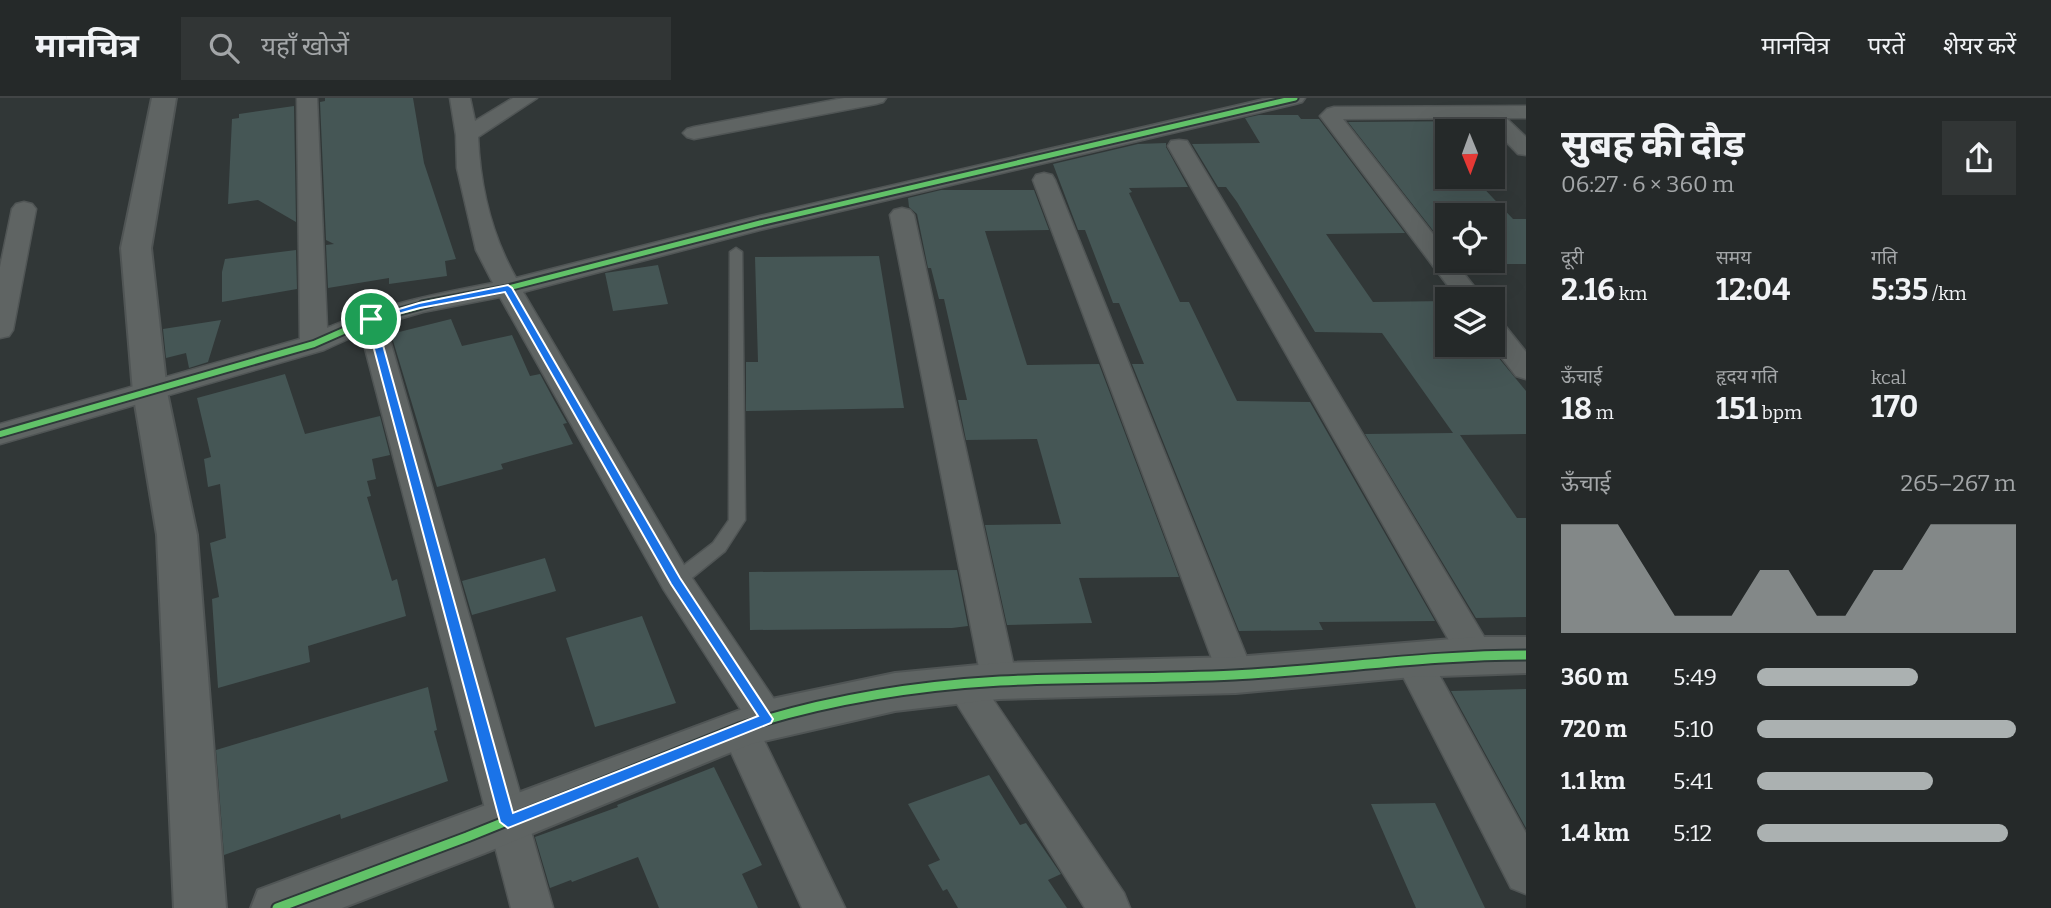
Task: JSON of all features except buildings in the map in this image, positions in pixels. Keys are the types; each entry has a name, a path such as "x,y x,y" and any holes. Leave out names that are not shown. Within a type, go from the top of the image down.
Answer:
{"street":[{"path":"164,98 136,248 150,392 177,535 200,908"},
{"path":"307,98 314,344"},
{"path":"460,98 467,135 468,168 488,250 676,581 753,723 824,908"},
{"path":"467,135 527,98"},
{"path":"694,133 876,98"},
{"path":"0,434 314,344 371,319 419,305 508,288 761,223 1295,98"},
{"path":"1488,112 1526,149"},
{"path":"1462,287 1330,116 1334,113 1526,112"},
{"path":"1179,146 1476,655"},
{"path":"1044,180 1236,675"},
{"path":"0,330 24,209"},
{"path":"902,215 981,683 1109,908"},
{"path":"371,319 532,908"},
{"path":"1505,343 1526,370"},
{"path":"277,908 508,822 753,723 895,692 981,683 1236,675 1412,659 1476,655 1526,656"},
{"path":"1412,659 1526,874"}],"lane":[{"path":"676,581 720,547 731,535 737,520 736,252"}],"cycle path":[{"path":"0,434 314,344 371,319 419,305 508,288 760,223 1295,98"},
{"path":"277,908 467,837 739,728 767,719 895,692 999,681 1236,675 1412,659 1526,655"}],"route":[{"path":"508,288 676,581 767,719 508,822 371,319 419,305 508,288"}]}
